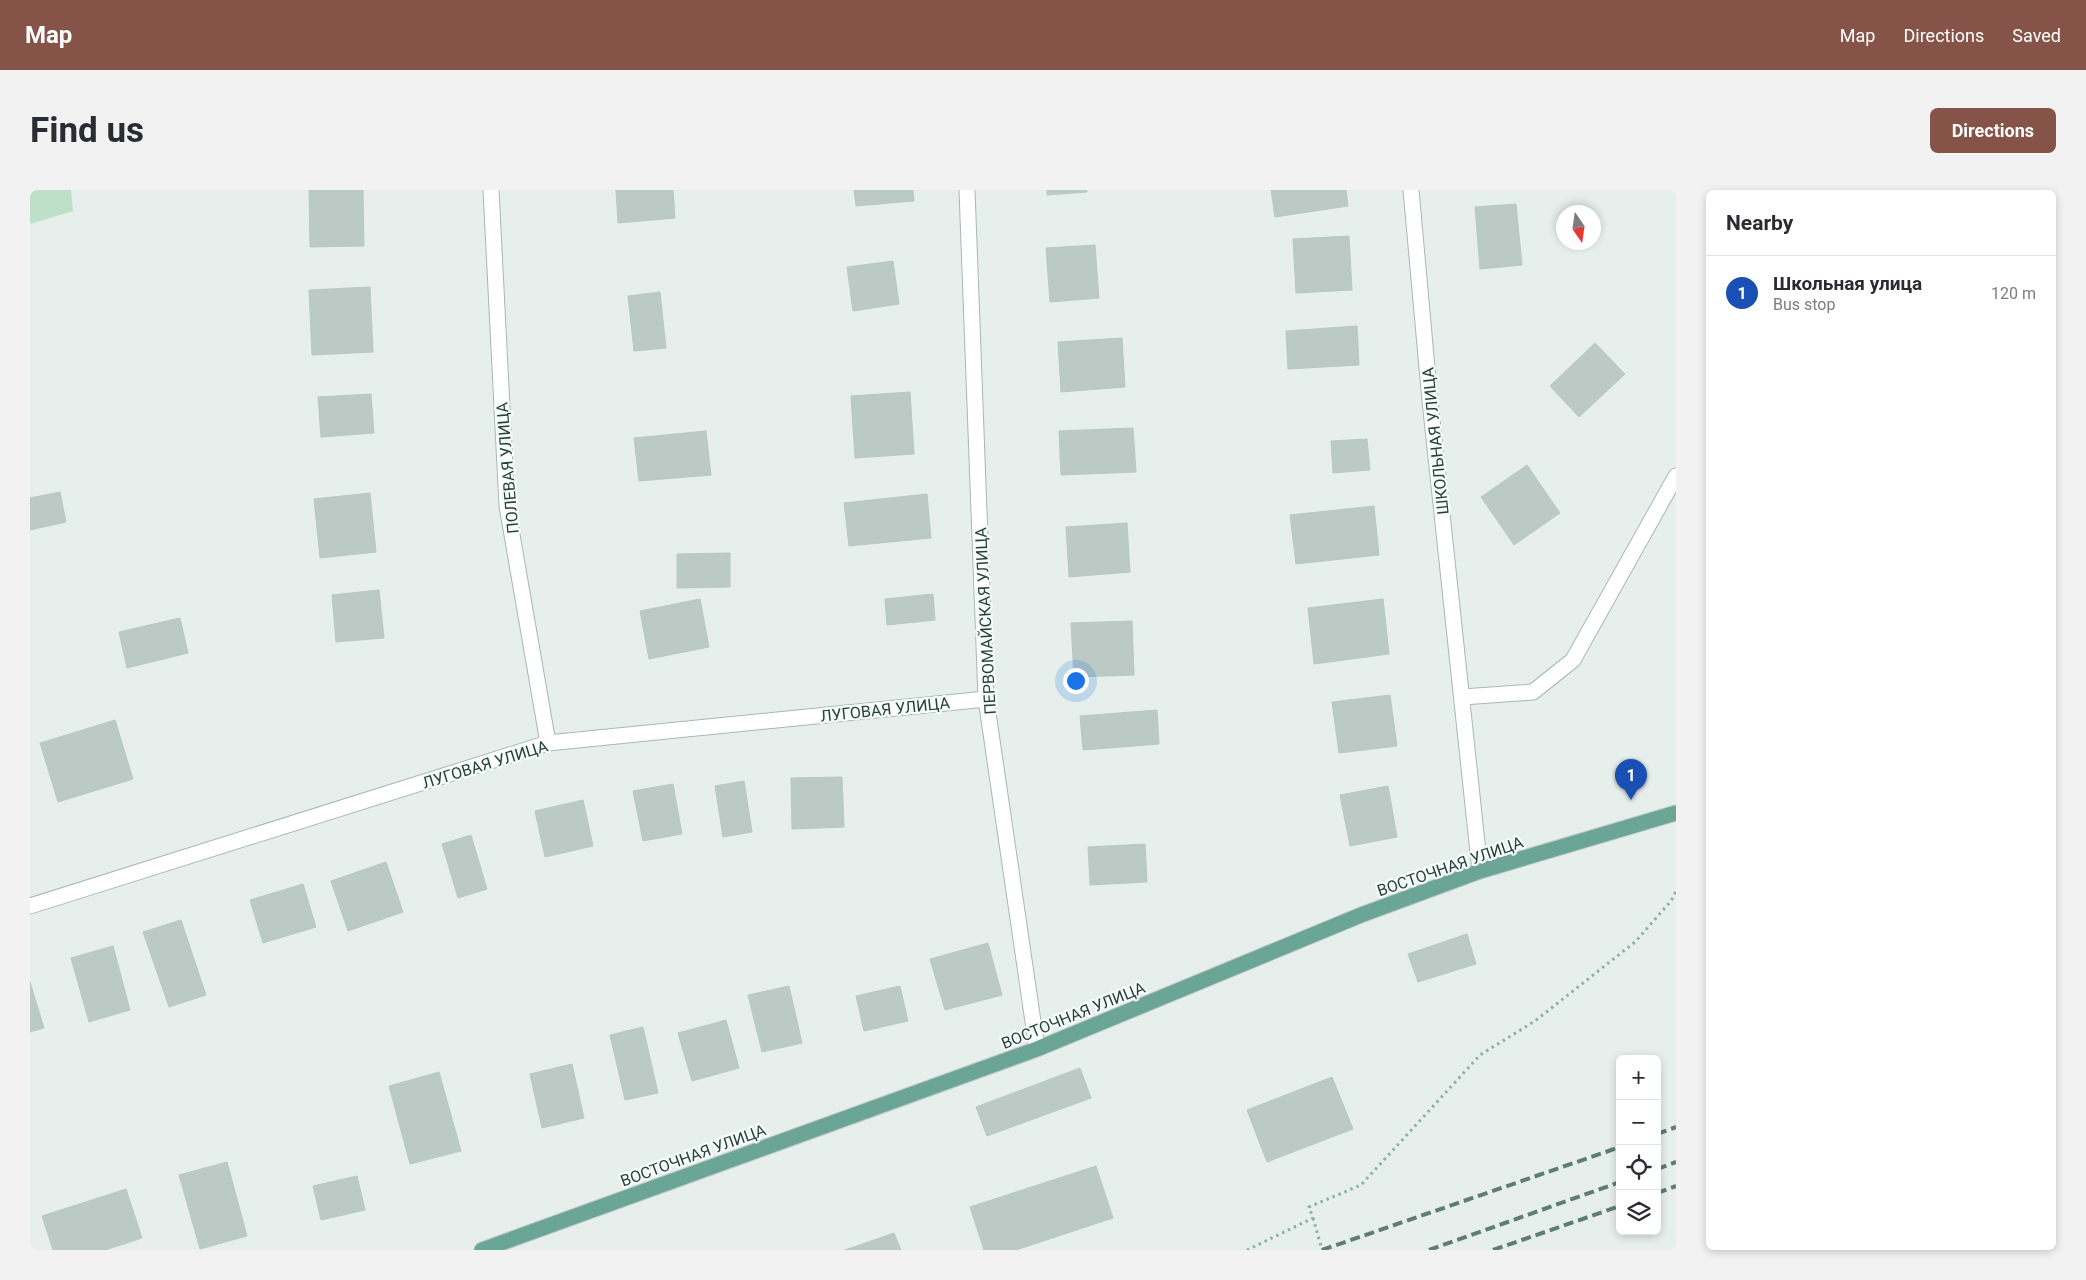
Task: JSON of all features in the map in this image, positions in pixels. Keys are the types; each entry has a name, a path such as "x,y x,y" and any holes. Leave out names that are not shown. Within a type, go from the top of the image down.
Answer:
{"main road":[{"name":"ВОСТОЧНАЯ УЛИЦА","path":"482,1250 1037,1049 1361,915 1480,871 1676,813"}],"street":[{"name":"ПОЛЕВАЯ УЛИЦА","path":"491,190 507,506 548,743"},
{"name":"ПЕРВОМАЙСКАЯ УЛИЦА","path":"967,190 986,699 1037,1049"},
{"name":"ШКОЛЬНАЯ УЛИЦА","path":"1411,190 1430,401 1480,871"},
{"path":"1462,696 1533,692 1572,660 1676,476"},
{"name":"ЛУГОВАЯ УЛИЦА","path":"30,906 548,743 986,699"}],"path":[{"path":"1322,1250 1309,1207 1361,1185 1480,1056 1536,1021 1635,942 1671,901 1676,891"},
{"path":"1247,1250 1312,1218"}],"green space":[{"path":"30,190 71,190 73,211 30,224"}],"building":[{"path":"309,190 363,190 364,246 310,247"},
{"path":"616,190 673,190 675,218 618,223"},
{"path":"854,190 913,190 914,201 856,206"},
{"path":"1047,190 1087,190 1087,192 1047,195"},
{"path":"1271,190 1346,190 1348,206 1275,217"},
{"path":"1516,204 1522,265 1480,269 1475,207"},
{"path":"1349,236 1352,290 1296,293 1293,239"},
{"path":"1095,245 1099,298 1050,302 1046,248"},
{"path":"893,261 899,304 853,311 847,267"},
{"path":"370,287 373,352 312,355 309,290"},
{"path":"660,292 666,348 634,351 628,296"},
{"path":"1357,326 1359,365 1288,369 1286,331"},
{"path":"1122,338 1125,387 1061,392 1058,342"},
{"path":"1595,343 1625,374 1579,417 1550,386"},
{"path":"910,392 914,454 855,458 851,396"},
{"path":"371,394 374,433 321,437 318,397"},
{"path":"1133,428 1136,472 1061,475 1059,431"},
{"path":"706,431 711,475 639,481 634,438"},
{"path":"1367,439 1370,470 1333,473 1331,441"},
{"path":"1527,465 1560,513 1514,545 1481,497"},
{"path":"60,492 66,522 30,530 30,498"},
{"path":"370,493 376,552 320,558 314,499"},
{"path":"927,494 931,538 849,546 844,503"},
{"path":"1374,506 1379,555 1296,564 1290,515"},
{"path":"1127,523 1130,572 1069,577 1066,527"},
{"path":"730,553 730,587 677,588 677,554"},
{"path":"379,590 384,638 336,642 332,595"},
{"path":"933,594 935,620 887,625 885,599"},
{"path":"700,599 709,647 649,659 640,611"},
{"path":"1383,599 1389,654 1314,664 1308,608"},
{"path":"180,618 188,653 127,668 119,632"},
{"path":"1132,621 1134,675 1074,677 1071,623"},
{"path":"1390,695 1397,746 1339,753 1332,702"},
{"path":"1157,710 1159,744 1083,750 1080,716"},
{"path":"115,720 133,779 58,802 40,743"},
{"path":"842,777 844,827 792,829 791,778"},
{"path":"744,781 752,832 723,837 715,786"},
{"path":"673,784 682,834 643,841 633,791"},
{"path":"1388,786 1397,837 1350,846 1340,795"},
{"path":"583,800 593,846 545,857 535,811"},
{"path":"471,835 487,889 458,898 442,844"},
{"path":"1145,844 1147,882 1090,885 1088,847"},
{"path":"386,862 403,912 348,931 331,881"},
{"path":"303,884 316,927 263,943 250,900"},
{"path":"181,920 206,995 169,1007 143,932"},
{"path":"1467,934 1476,964 1418,982 1408,954"},
{"path":"988,943 1002,995 945,1010 930,959"},
{"path":"113,946 130,1010 89,1022 71,958"},
{"path":"30,982 44,1028 30,1032"},
{"path":"789,986 802,1043 762,1052 748,995"},
{"path":"900,986 908,1021 864,1031 856,996"},
{"path":"726,1020 739,1068 692,1081 678,1033"},
{"path":"643,1027 658,1093 625,1100 610,1035"},
{"path":"572,1064 584,1118 542,1128 530,1074"},
{"path":"1080,1068 1091,1098 987,1136 976,1107"},
{"path":"439,1072 461,1151 410,1164 389,1086"},
{"path":"1332,1077 1353,1129 1267,1162 1247,1110"},
{"path":"227,1162 247,1236 200,1249 179,1175"},
{"path":"1096,1166 1113,1218 1016,1250 984,1250 970,1207"},
{"path":"357,1176 365,1210 321,1220 313,1186"},
{"path":"126,1189 142,1238 105,1250 53,1250 42,1216"},
{"path":"894,1233 901,1250 845,1250"}],"railway":[{"path":"1661,1133 1676,1127"},
{"path":"1322,1250 1616,1148"},
{"path":"1661,1168 1676,1162"},
{"path":"1429,1250 1616,1183"},
{"path":"1661,1192 1676,1186"},
{"path":"1493,1250 1616,1207"}],"place":[{"name":"Школьная улица","path":"1631,800"}]}
